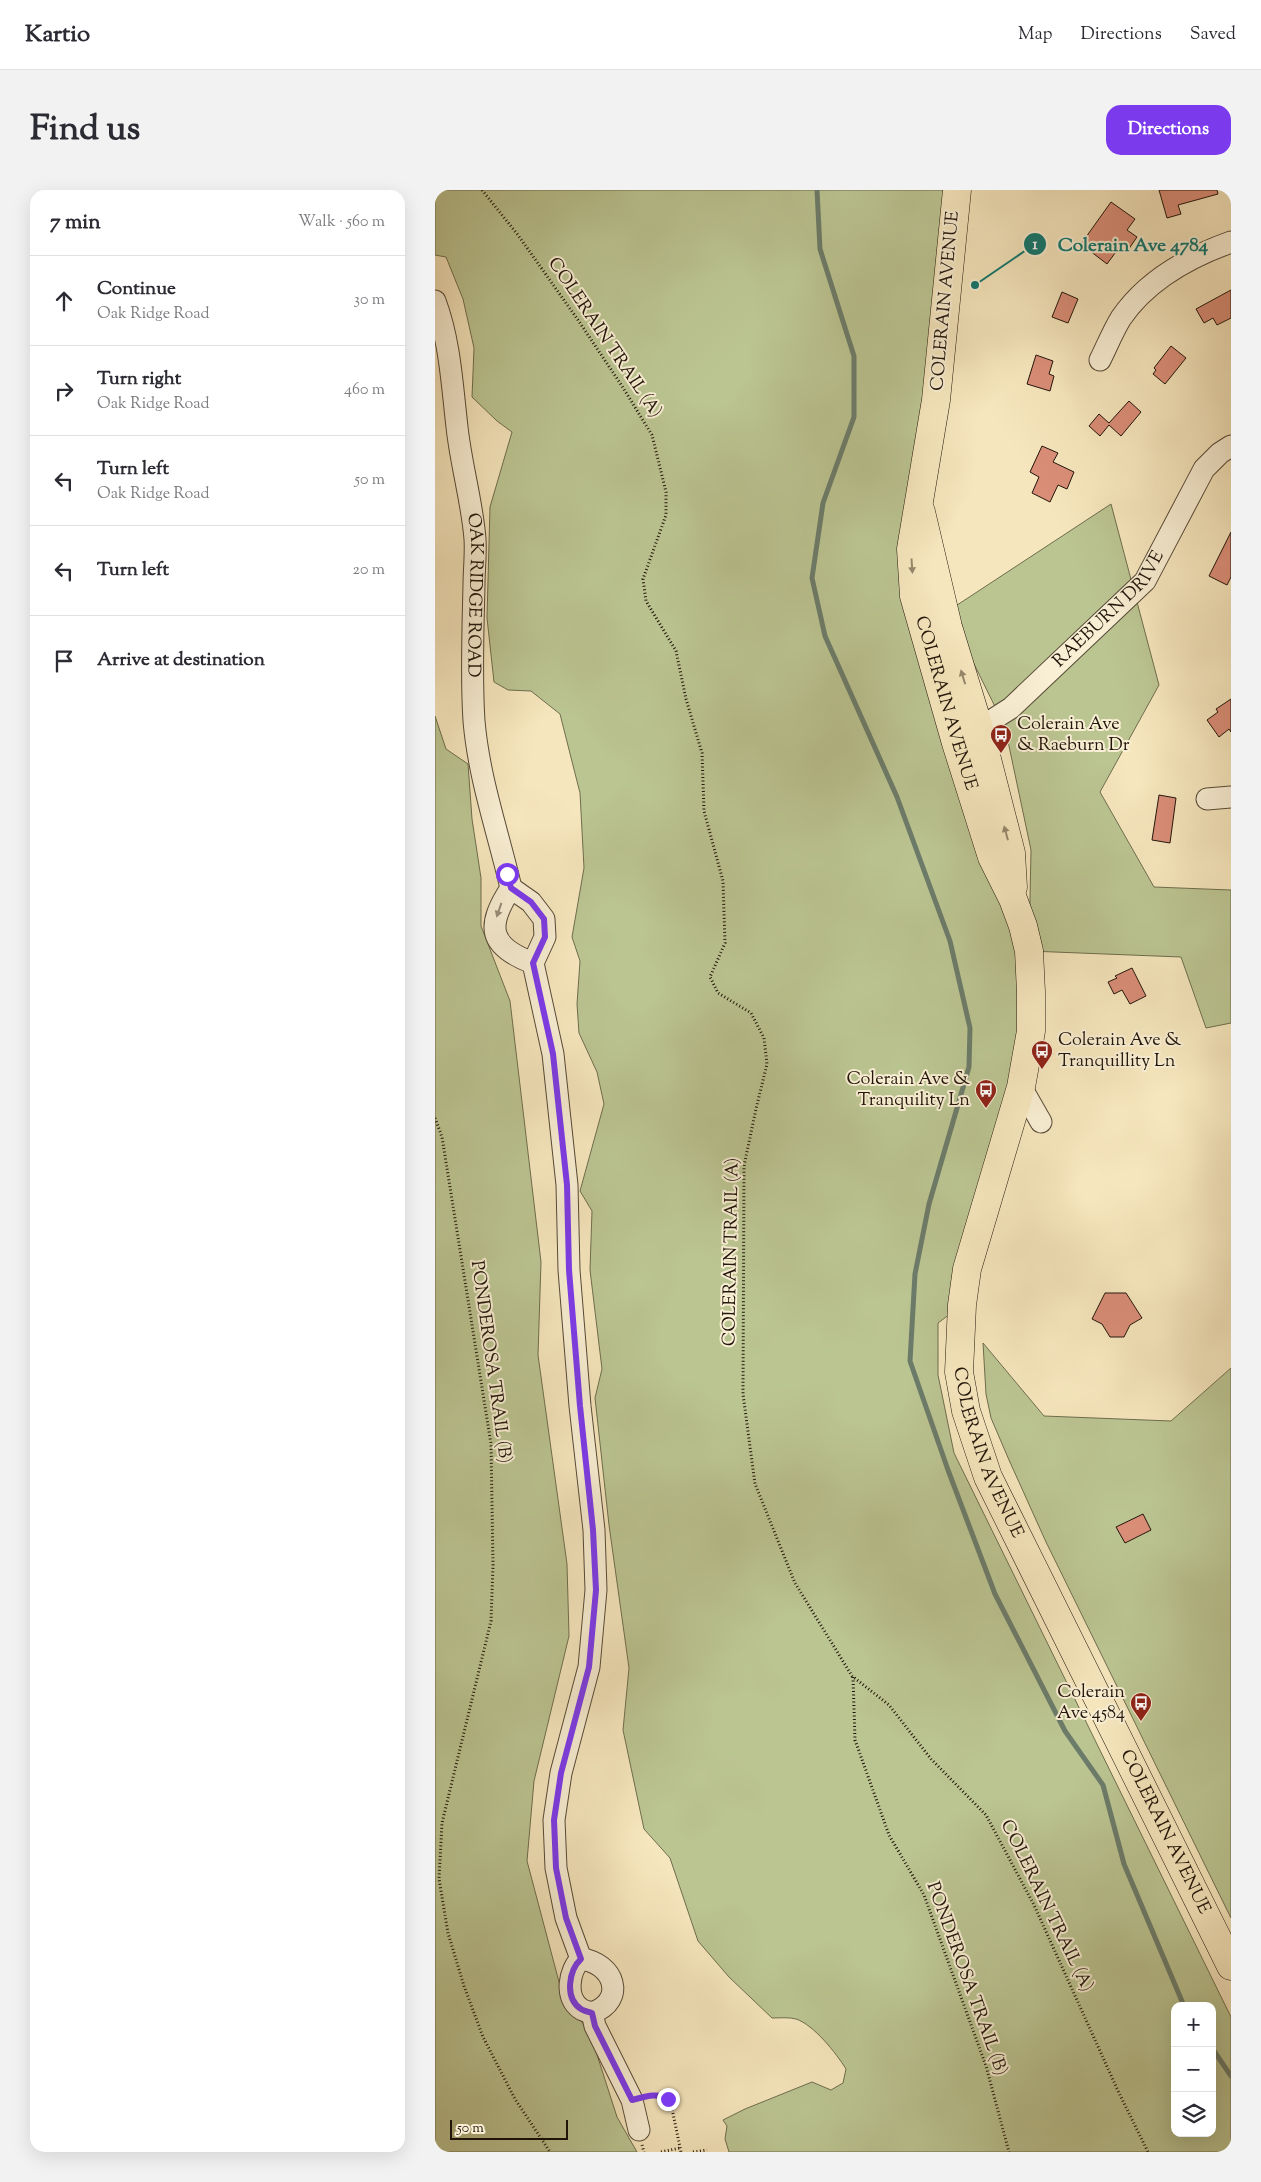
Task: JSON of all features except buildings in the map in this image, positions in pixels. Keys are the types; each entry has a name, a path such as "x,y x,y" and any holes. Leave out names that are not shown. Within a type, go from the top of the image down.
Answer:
{"main road":[{"name":"COLERAIN AVENUE","path":"957,190 936,400 911,549 914,596 956,744 992,857 1013,899 1029,951 1031,992 1031,1031 1021,1087 967,1269 962,1305 959,1372 966,1411 988,1477 1231,1966"},
{"name":"COLERAIN AVENUE","path":"918,501 932,552 948,627 979,728 1011,853 1013,899"}],"street":[{"path":"1100,360 1121,318 1146,290 1179,265 1231,242"},
{"name":"OAK RIDGE ROAD","path":"435,300 443,322 449,358 460,452 471,506 475,541 473,686 475,722 481,767 491,817 511,888"},
{"name":"RAEBURN DRIVE","path":"956,744 1011,708 1145,581 1205,469 1220,453 1231,446"},
{"path":"1207,799 1231,797"},
{"path":"533,963 518,957 502,947 494,934 501,902 511,888 531,902 544,919 545,937 533,963 553,1054 567,1185 569,1270 580,1406 593,1530 596,1590 589,1667 561,1773 554,1820 556,1868 564,1910 581,1959"},
{"path":"1021,1087 1041,1122"},
{"path":"581,1959 591,1960 603,1968 611,1977 613,1987 611,1999 604,2009 592,2013 580,2009 573,2001 570,1991 571,1974 575,1965 581,1959"},
{"path":"592,2013 595,2026 632,2100 639,2130"}],"path":[{"name":"COLERAIN TRAIL (A)","path":"482,190 518,235 622,386 651,435 666,492 666,515 643,579 646,602 676,651 686,699 702,753 703,811 723,881 725,943 710,976 717,994 751,1013 764,1038 767,1064 755,1109 744,1166 743,1394 755,1484 795,1583 853,1676 889,1705 931,1759 986,1815 1034,1905 1119,2093 1148,2152"},
{"name":"PONDEROSA TRAIL (B)","path":"435,1118 442,1137 491,1444 493,1565 491,1621 442,1823 439,1878 449,1933 463,1986 483,2037 515,2099 550,2152"},
{"name":"PONDEROSA TRAIL (B)","path":"853,1676 855,1740 889,1834 924,1895 986,2066 1009,2152"},
{"path":"632,2100 662,2095 671,2104 680,2150 661,2152"},
{"path":"693,2152 707,2150"}],"green space":[{"path":"435,190 957,190 918,501 1029,948 1031,850 1005,727 948,611 1111,504 1159,685 1100,792 1154,887 1231,890 1231,1023 1206,1028 1181,957 1029,951 1031,992 962,1305 938,1323 938,1375 954,1453 1231,2017 1231,2152 729,2152 725,2139 727,2126 723,2120 812,2082 831,2090 843,2083 846,2069 831,2048 803,2022 796,2019 772,2018 729,1977 698,1941 670,1858 644,1829 623,1730 629,1668 609,1525 595,1398 602,1369 590,1270 592,1211 580,1191 604,1104 597,1072 579,1033 577,1004 580,961 572,937 584,868 580,793 560,714 531,691 508,690 494,682 487,618 490,507 512,432 497,421 472,397 474,348 463,299 446,257 435,255"},
{"path":"435,716 446,749 468,764 472,819 481,878 481,926 510,1001 541,1262 538,1355 567,1564 569,1636 534,1781 527,1861 563,1997 590,2033 617,2117 637,2152 435,2152"},
{"path":"983,1343 1044,1416 1171,1421 1231,1368 1231,1918 1046,1542 1009,1460 991,1418 986,1394"}],"waterway":[{"path":"817,190 820,249 854,356 854,417 823,503 812,578 825,636 897,797 950,941 970,1028 969,1067 929,1204 915,1274 910,1361 948,1470 995,1594 1065,1731 1103,1785 1124,1864 1182,2002"},
{"path":"1216,2054 1231,2076"}],"place":[{"name":"Colerain Ave 4784","path":"975,285"},
{"name":"Colerain Ave & Raeburn Dr","path":"1001,754"},
{"name":"Colerain Ave & Tranquillity Ln","path":"1042,1070"},
{"name":"Colerain Ave & Tranquility Ln","path":"986,1109"},
{"name":"Colerain Ave 4584","path":"1141,1722"}],"route":[{"path":"507,874 511,888 531,902 544,919 545,937 533,963 553,1054 567,1185 569,1270 580,1406 593,1530 596,1590 589,1667 578,1715 561,1773 554,1820 556,1868 566,1918 581,1959 575,1965 571,1974 570,1991 573,2001 580,2009 592,2013 595,2026 632,2100 657,2095 662,2095 668,2099"}]}
